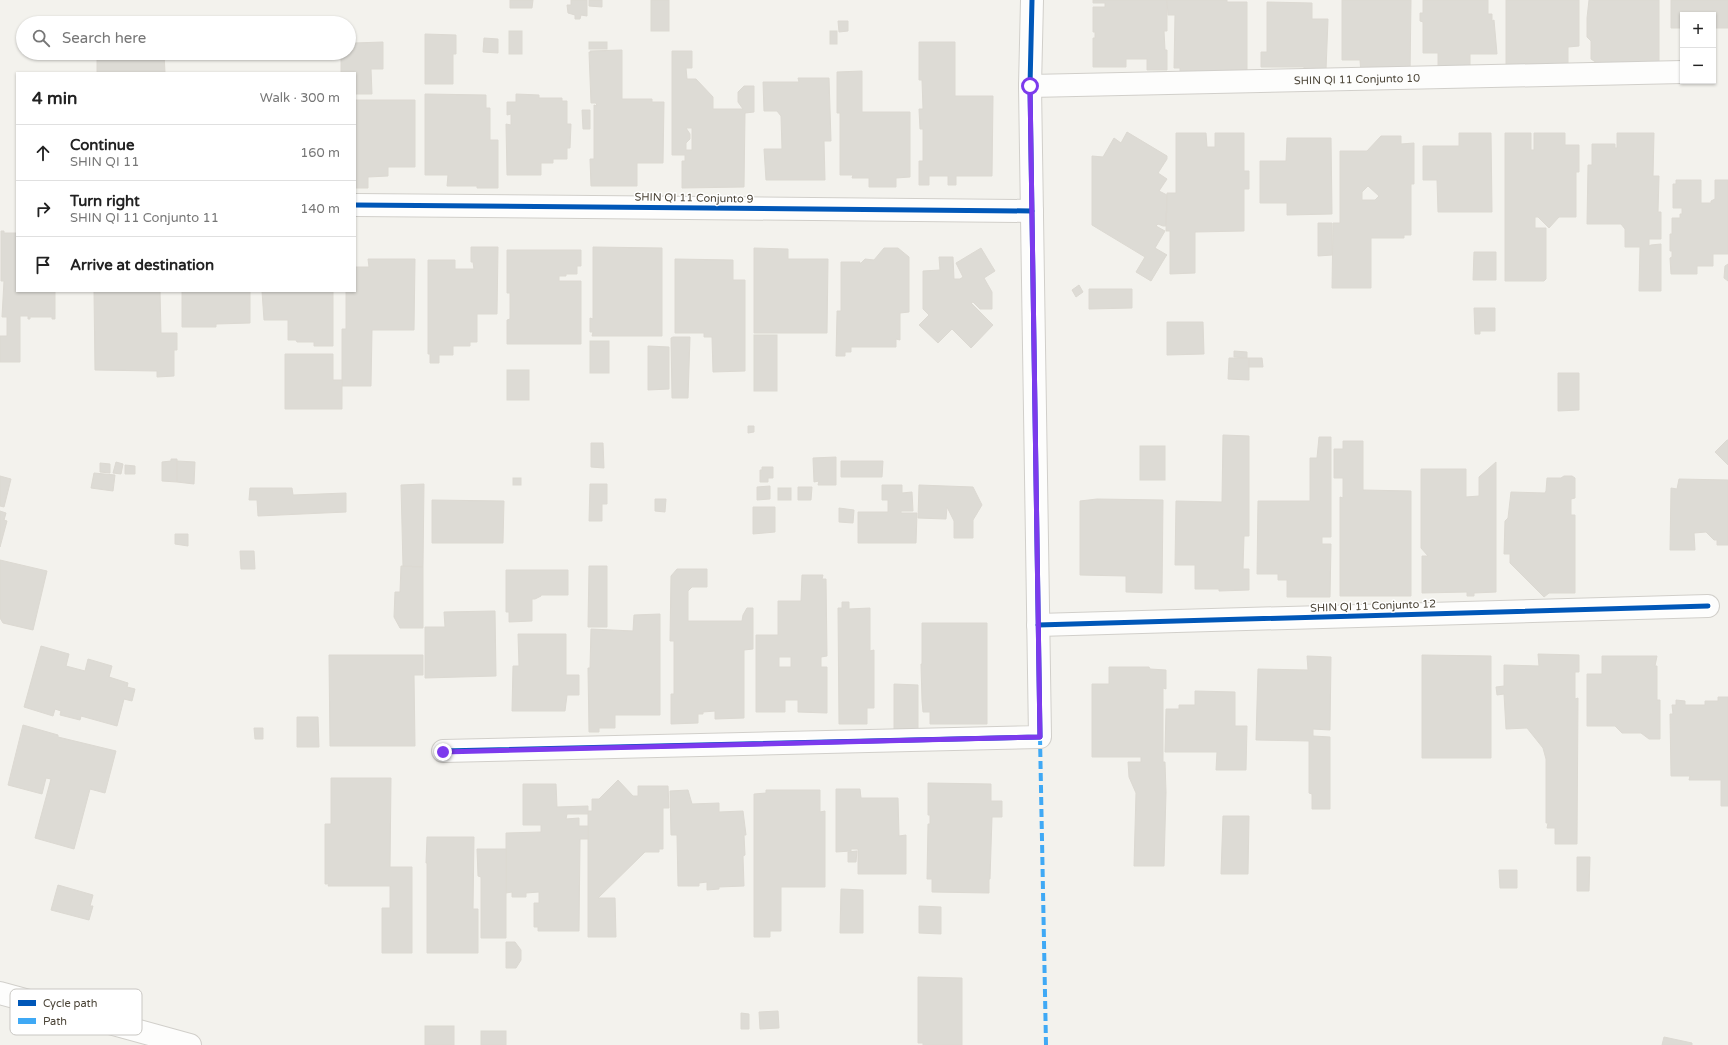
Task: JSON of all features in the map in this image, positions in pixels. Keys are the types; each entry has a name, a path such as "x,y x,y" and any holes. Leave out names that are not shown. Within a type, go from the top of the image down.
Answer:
{"street":[{"path":"443,752 1040,737 1030,86 1032,0"},
{"name":"SHIN QI 11 Conjunto 10","path":"1030,86 1680,72"},
{"name":"SHIN QI 11 Conjunto 9","path":"356,205 1032,211"},
{"name":"SHIN QI 11 Conjunto 12","path":"1038,625 1708,606"},
{"path":"0,993 10,996"},
{"path":"142,1032 190,1045"}],"building":[{"path":"510,0 533,0 532,8 510,8"},
{"path":"571,0 587,0 587,16 581,15 580,19 575,19 575,15 568,13 567,5 571,5"},
{"path":"589,0 602,0 602,7 589,6"},
{"path":"651,0 669,0 669,31 651,31"},
{"path":"1093,0 1167,0 1167,31 1164,31 1165,50 1167,50 1167,70 1147,70 1147,59 1126,59 1126,67 1093,67 1093,38 1095,38 1095,32 1093,32 1093,7 1105,7 1105,3 1093,3"},
{"path":"1167,0 1227,0 1227,2 1247,2 1247,74 1180,75 1180,68 1174,68 1175,15 1168,15"},
{"path":"1342,0 1411,0 1410,75 1361,74 1360,60 1342,60"},
{"path":"1423,0 1488,0 1488,14 1492,14 1492,21 1494,20 1497,54 1470,54 1470,68 1438,68 1438,53 1423,53 1423,22 1420,21 1420,13 1423,13"},
{"path":"1506,0 1579,0 1579,46 1568,47 1568,74 1506,74"},
{"path":"1589,0 1659,0 1659,70 1597,63 1591,59 1591,41 1587,37"},
{"path":"1671,0 1728,0 1728,28 1716,28 1716,12 1680,12 1680,28 1671,28"},
{"path":"1267,2 1312,3 1312,19 1328,19 1326,70 1304,70 1304,67 1261,67 1261,52 1267,52"},
{"path":"838,21 848,21 848,31 839,32"},
{"path":"509,31 522,31 522,54 509,54"},
{"path":"830,31 837,31 837,44 830,44"},
{"path":"425,34 456,35 456,54 453,54 453,84 425,84"},
{"path":"484,38 498,39 498,53 483,52"},
{"path":"383,42 383,69 371,69 372,94 356,94 356,72 341,72 341,60 356,60 356,43"},
{"path":"589,42 607,42 607,49 589,49"},
{"path":"919,42 955,42 955,96 993,96 992,176 956,176 956,185 948,185 948,176 929,176 929,185 919,185 919,161 923,161 923,129 920,129 919,109 923,109 922,80 919,80"},
{"path":"622,50 622,99 652,99 652,102 664,102 663,163 637,163 637,186 591,186 590,159 594,159 594,105 597,106 596,103 591,103 589,52"},
{"path":"672,51 692,51 692,68 686,68 687,79 696,79 713,97 713,109 743,109 738,102 738,92 744,86 754,86 754,112 745,113 744,187 682,188 682,161 685,161 685,155 672,155","holes":["686,128 692,128 692,150 686,150 686,143 690,139 690,134"]},
{"path":"97,60 164,60 165,72 97,72"},
{"path":"862,71 862,112 910,112 910,177 896,178 896,187 869,187 869,178 852,178 853,175 840,175 840,113 837,113 837,72"},
{"path":"798,78 829,78 831,141 824,141 825,180 766,180 764,149 782,149 781,116 777,111 764,111 763,82 799,82"},
{"path":"425,94 486,95 486,108 490,108 490,140 498,140 498,188 447,186 448,175 425,175"},
{"path":"516,94 539,95 539,98 562,98 562,101 567,101 567,124 571,124 570,148 567,148 567,159 553,159 553,163 541,163 541,175 507,175 506,124 511,125 511,114 507,115 507,102 516,102"},
{"path":"356,100 415,100 415,167 388,167 388,176 368,177 368,188 356,188"},
{"path":"582,110 590,110 590,129 583,129"},
{"path":"1127,132 1167,156 1167,159 1158,173 1167,179 1159,191 1167,195 1166,226 1158,224 1156,226 1165,231 1155,248 1167,255 1151,281 1136,272 1145,257 1092,225 1092,156 1103,157 1114,138 1121,143"},
{"path":"1176,133 1206,133 1207,147 1215,147 1215,133 1244,133 1244,171 1249,171 1249,189 1244,189 1244,231 1195,232 1195,273 1170,274 1170,231 1166,231 1167,193 1176,193"},
{"path":"1459,133 1491,133 1492,212 1438,212 1437,180 1423,180 1423,146 1459,146"},
{"path":"1505,133 1531,133 1531,150 1534,150 1534,133 1565,133 1565,145 1579,145 1579,172 1576,172 1576,217 1559,217 1549,228 1538,217 1535,217 1535,228 1546,228 1546,279 1544,281 1505,281"},
{"path":"1617,133 1654,133 1653,176 1659,176 1658,212 1661,212 1661,239 1649,239 1649,246 1661,244 1661,291 1639,291 1640,247 1625,247 1625,229 1621,224 1587,224 1588,165 1592,165 1592,144 1615,144 1615,148 1617,148"},
{"path":"1381,136 1401,136 1401,144 1414,143 1414,184 1411,184 1411,235 1404,235 1404,238 1371,238 1371,288 1332,288 1333,223 1340,223 1340,151 1367,151","holes":["1368,186 1379,196 1375,200 1362,200 1362,192"]},
{"path":"1287,138 1331,138 1332,214 1287,215 1287,203 1260,203 1260,161 1286,161"},
{"path":"1676,180 1701,180 1701,203 1711,203 1711,201 1715,199 1715,180 1728,180 1728,254 1713,254 1713,266 1697,266 1697,274 1671,274 1670,258 1672,257 1672,251 1670,251 1670,234 1672,234 1672,218 1680,218 1680,214 1682,214 1682,208 1673,208 1673,184 1676,184"},
{"path":"1318,223 1332,223 1332,255 1318,256"},
{"path":"1,231 4,231 4,233 16,233 16,292 55,292 55,319 52,319 52,317 30,317 30,319 28,319 28,316 20,316 20,362 0,362 0,336 7,336 7,317 2,317 4,281 1,281"},
{"path":"471,247 498,247 497,314 477,314 477,342 470,342 470,346 453,346 453,355 439,355 439,363 430,363 430,354 428,354 428,260 455,260 455,269 474,269 473,262 471,262"},
{"path":"593,247 662,248 662,336 592,336 593,332 590,332 590,318 593,319"},
{"path":"754,248 788,249 788,259 828,259 827,333 754,333"},
{"path":"884,248 898,248 909,257 909,312 900,313 900,340 896,339 896,347 851,347 851,352 845,352 845,356 836,356 837,311 841,311 841,262 860,262 860,264 865,259 874,260"},
{"path":"981,248 995,271 984,278 992,292 992,309 980,309 973,302 971,303 993,325 971,348 952,329 938,343 919,325 929,315 923,309 923,271 940,270 939,257 953,257 954,279 960,279 963,277 956,263"},
{"path":"507,250 581,250 581,266 577,266 577,274 566,274 566,276 559,276 559,281 581,281 581,344 507,344 507,320 510,319 510,293 507,293"},
{"path":"1474,252 1496,252 1496,280 1473,280"},
{"path":"368,259 415,259 414,330 372,330 371,386 342,386 342,329 346,329 346,292 356,292 356,267 369,267"},
{"path":"675,259 733,260 733,280 745,280 745,371 713,372 712,337 704,337 704,333 675,333"},
{"path":"1728,264 1728,281 1724,278 1725,266"},
{"path":"1079,285 1083,292 1076,297 1072,290"},
{"path":"1089,289 1132,289 1132,308 1089,309"},
{"path":"94,292 160,292 161,333 177,333 177,350 174,350 174,376 157,377 157,371 95,370"},
{"path":"182,292 250,292 250,323 216,324 216,327 182,327"},
{"path":"262,292 333,292 333,346 314,346 314,342 297,342 296,340 288,340 288,320 264,320"},
{"path":"1474,308 1495,308 1495,331 1480,331 1480,334 1475,334"},
{"path":"1167,322 1203,322 1204,354 1167,355"},
{"path":"754,335 777,335 777,391 754,391"},
{"path":"690,337 688,398 672,398 671,338"},
{"path":"590,341 609,341 609,373 590,373"},
{"path":"648,346 669,347 669,389 648,390"},
{"path":"1234,351 1247,352 1247,358 1234,357"},
{"path":"285,354 333,354 333,380 342,380 342,409 285,409"},
{"path":"1229,358 1249,358 1249,380 1228,379"},
{"path":"1249,358 1262,358 1263,367 1249,367"},
{"path":"507,370 529,370 529,400 507,400"},
{"path":"1558,373 1579,373 1579,410 1558,411"},
{"path":"748,426 754,426 754,432 748,433"},
{"path":"1223,435 1249,436 1249,536 1244,536 1243,569 1249,569 1249,590 1219,591 1219,589 1195,589 1195,565 1175,565 1176,501 1222,502"},
{"path":"1319,437 1331,437 1331,537 1322,537 1322,544 1331,544 1330,597 1287,597 1287,580 1278,580 1278,574 1257,574 1258,501 1310,501 1310,458 1317,458"},
{"path":"1728,440 1728,465 1715,452"},
{"path":"1343,441 1363,441 1363,490 1411,491 1411,596 1340,596 1340,497 1343,498 1343,478 1334,478 1334,449 1343,449"},
{"path":"591,443 603,443 604,468 591,467"},
{"path":"1140,446 1165,446 1165,480 1140,480"},
{"path":"836,457 836,485 818,485 819,481 814,482 813,458"},
{"path":"171,459 177,459 177,482 162,481 162,462 171,461"},
{"path":"177,461 195,462 194,484 177,482"},
{"path":"841,461 883,461 882,477 841,477"},
{"path":"116,462 123,464 121,474 113,473"},
{"path":"1496,462 1496,592 1474,593 1474,596 1467,596 1467,592 1422,593 1422,556 1428,556 1421,548 1421,469 1466,469 1466,497 1479,496 1479,477"},
{"path":"100,463 110,464 110,473 100,472"},
{"path":"125,465 135,466 135,474 125,474"},
{"path":"762,467 773,467 773,478 768,478 768,482 760,482 760,470 762,470"},
{"path":"94,473 115,475 113,491 91,488"},
{"path":"0,476 11,479 4,507 0,506"},
{"path":"1564,476 1572,476 1575,478 1575,498 1571,499 1571,515 1575,515 1575,593 1549,593 1544,597 1510,563 1510,554 1504,554 1505,521 1508,518 1511,492 1545,493 1547,478 1561,478"},
{"path":"513,478 521,478 521,485 513,485"},
{"path":"1679,479 1728,480 1728,545 1717,545 1717,540 1714,540 1706,532 1694,533 1695,550 1670,550 1671,488 1677,489"},
{"path":"424,484 423,567 403,567 401,485"},
{"path":"590,484 607,484 607,504 602,504 602,521 589,521"},
{"path":"882,485 902,485 902,493 912,492 913,511 901,511 901,513 917,513 916,543 858,543 858,512 888,512 888,500 882,500"},
{"path":"919,485 973,487 982,505 973,520 973,538 954,538 954,521 947,507 946,519 918,518"},
{"path":"770,486 770,499 757,500 757,487"},
{"path":"798,487 812,487 811,500 798,500"},
{"path":"250,488 292,488 293,495 346,493 346,512 258,516 257,500 249,500"},
{"path":"778,488 791,488 791,500 778,500"},
{"path":"655,499 666,499 665,512 655,511"},
{"path":"1097,499 1163,500 1162,593 1126,592 1126,576 1080,575 1080,501"},
{"path":"432,500 504,501 503,543 432,543"},
{"path":"753,507 775,507 775,532 753,534"},
{"path":"839,508 854,510 853,523 839,522"},
{"path":"0,511 6,513 4,520 7,521 0,547"},
{"path":"175,534 188,534 188,546 175,544"},
{"path":"240,551 254,551 255,569 241,569"},
{"path":"0,560 47,571 33,630 3,623 0,618"},
{"path":"401,566 423,567 423,628 400,628 394,617 395,592 400,592"},
{"path":"589,566 607,566 607,627 588,627"},
{"path":"677,569 707,569 707,587 692,587 688,591 688,621 742,621 743,615 747,608 753,608 753,649 744,650 744,718 715,719 715,711 698,714 698,723 671,724 671,694 674,694 674,641 670,641 671,576"},
{"path":"506,570 568,570 568,595 541,595 535,599 532,599 532,621 509,622 509,612 506,612"},
{"path":"802,575 823,575 822,579 826,579 827,656 821,657 821,667 827,667 827,713 798,712 798,700 785,700 785,712 756,712 756,635 778,635 778,601 801,601","holes":["779,657 791,657 791,667 779,667"]},
{"path":"842,602 849,602 849,609 870,608 870,651 874,650 874,708 867,708 867,724 839,724 838,608 842,608"},
{"path":"495,611 496,676 425,678 425,627 445,627 444,612"},
{"path":"660,614 660,715 615,715 615,728 599,728 599,732 589,732 588,668 590,668 591,629 633,631 634,615"},
{"path":"922,623 987,623 987,724 930,724 930,712 923,712 922,701"},
{"path":"518,634 566,634 566,675 579,675 579,695 567,695 565,711 512,711 513,666 519,666"},
{"path":"41,646 69,654 66,666 85,671 88,659 112,666 109,677 128,683 127,687 135,689 132,701 124,699 117,726 81,716 80,720 60,715 61,711 55,709 53,716 24,707"},
{"path":"1538,654 1579,655 1579,672 1575,672 1575,699 1578,698 1577,844 1555,844 1555,828 1547,828 1548,823 1546,823 1546,759 1543,748 1527,728 1506,729 1504,694 1497,695 1496,687 1504,686 1504,665 1539,666"},
{"path":"329,655 423,655 423,675 414,675 415,746 330,746"},
{"path":"1422,655 1491,656 1491,758 1422,758"},
{"path":"1307,656 1331,657 1330,730 1313,729 1313,736 1330,737 1330,809 1312,809 1312,794 1309,793 1309,741 1256,740 1258,669 1308,670"},
{"path":"1602,656 1657,656 1655,666 1657,666 1657,700 1660,700 1660,739 1649,739 1641,733 1622,733 1615,726 1587,726 1587,674 1602,674"},
{"path":"1109,667 1149,667 1150,669 1166,670 1166,689 1163,688 1163,762 1165,762 1166,792 1164,866 1134,866 1136,793 1129,777 1128,762 1141,762 1141,757 1092,757 1092,684 1109,684"},
{"path":"894,684 918,685 918,732 894,732"},
{"path":"1195,691 1235,692 1235,726 1247,726 1246,770 1216,770 1217,752 1165,752 1166,709 1179,709 1179,705 1195,705"},
{"path":"1718,697 1728,697 1728,806 1721,806 1721,780 1689,780 1690,776 1671,776 1670,714 1673,714 1672,705 1676,705 1676,700 1685,701 1685,705 1705,705 1705,701 1718,701"},
{"path":"297,717 318,717 319,747 297,747"},
{"path":"23,725 58,735 58,737 116,751 105,793 90,789 74,849 35,838 51,779 46,778 42,794 8,785"},
{"path":"254,728 263,728 263,739 255,739"},
{"path":"331,778 391,778 390,867 412,867 412,953 382,953 382,908 390,908 390,886 328,886 329,884 325,884 325,824 331,824"},
{"path":"618,780 633,796 638,796 638,786 668,786 669,808 663,808 663,849 659,849 659,852 645,852 598,898 615,898 616,937 588,937 588,811 592,811 592,799 599,799"},
{"path":"928,783 991,784 991,801 1002,801 1002,817 992,817 989,893 932,892 932,879 927,879 928,824 930,824 930,815 928,815"},
{"path":"523,784 556,784 557,807 588,806 588,814 567,814 566,819 579,818 579,826 588,826 588,839 580,839 579,931 538,931 538,927 534,927 534,903 539,903 539,892 526,893 526,897 512,897 512,892 506,893 506,833 541,832 541,825 523,825"},
{"path":"836,789 860,789 861,798 898,798 899,836 906,835 906,874 858,874 858,849 836,852"},
{"path":"688,790 692,804 719,803 719,812 743,811 746,835 744,835 745,855 743,856 744,886 719,887 719,889 707,890 707,882 699,883 699,886 678,886 677,835 671,835 670,791"},
{"path":"766,790 820,790 820,812 825,811 825,887 781,887 781,931 770,931 770,937 754,937 754,794 766,793"},
{"path":"1223,816 1249,816 1248,874 1221,874"},
{"path":"427,837 474,837 473,909 478,909 478,953 427,953"},
{"path":"477,849 506,849 506,938 481,938 481,877 478,876"},
{"path":"857,851 856,862 848,862 848,852"},
{"path":"1577,857 1590,857 1589,891 1577,891"},
{"path":"1499,870 1517,870 1517,888 1500,888"},
{"path":"58,885 93,895 90,906 93,906 89,920 51,910"},
{"path":"841,889 863,890 863,933 840,933"},
{"path":"919,906 941,907 941,934 919,933"},
{"path":"506,942 515,942 521,950 521,960 516,968 506,968"},
{"path":"918,977 962,978 962,1045 923,1045 923,1043 918,1043"},
{"path":"778,1011 779,1028 760,1029 759,1012"},
{"path":"741,1013 749,1014 749,1029 741,1029"},
{"path":"425,1026 454,1026 454,1045 425,1045"},
{"path":"481,1031 506,1031 506,1045 481,1045"},
{"path":"1664,1037 1692,1043 1692,1045 1662,1045"}],"marked path":[{"path":"1040,737 1046,1045"}],"cycle path":[{"path":"443,751 1040,737 1030,86 1032,0"},
{"path":"356,205 1032,211"},
{"path":"1038,625 1708,606"}],"route":[{"path":"443,752 1040,737 1030,86"}]}
